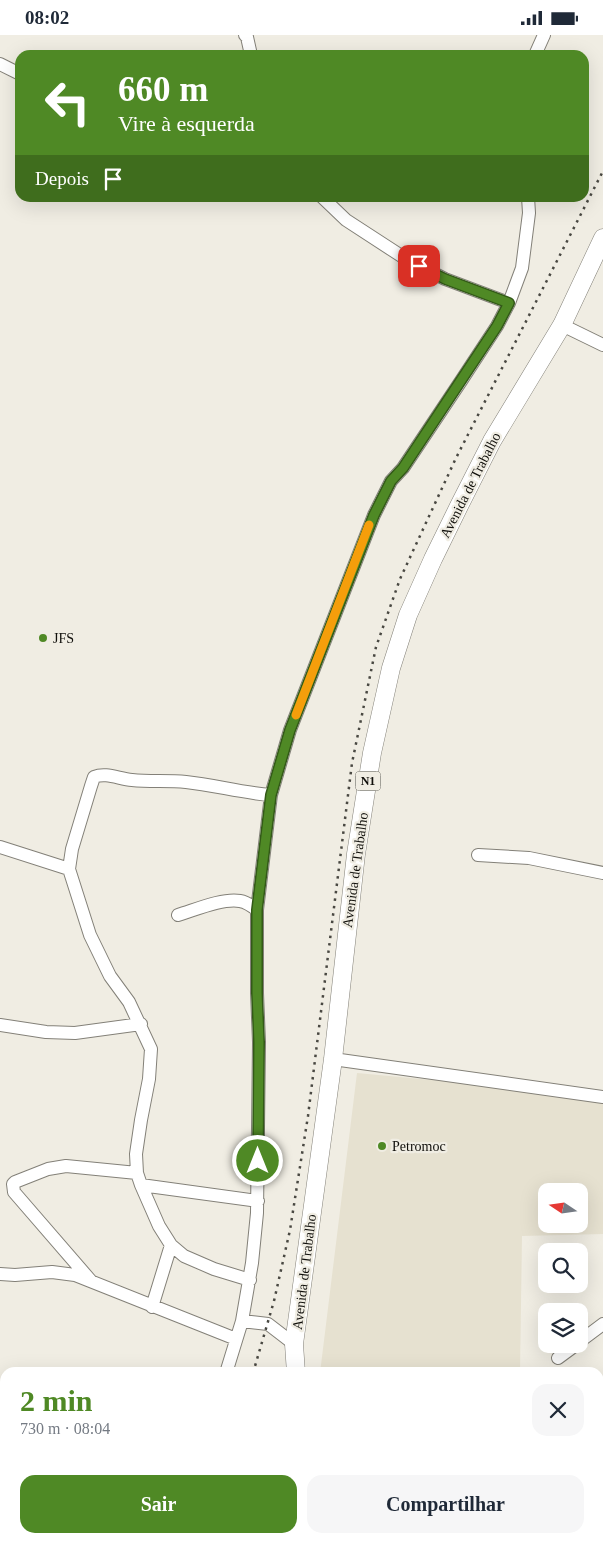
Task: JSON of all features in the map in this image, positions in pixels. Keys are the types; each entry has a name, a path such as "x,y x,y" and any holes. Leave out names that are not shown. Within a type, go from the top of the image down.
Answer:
{"highway":[{"name":"Avenida de Trabalho","path":"296,1367 294,1344 333,1059 356,854 372,753 391,668 408,615 459,506 492,441 562,325 603,238"}],"street":[{"path":"245,35 250,50"},
{"path":"537,50 544,35"},
{"path":"0,64 15,71"},
{"path":"327,202 346,220 406,259 445,279 509,303"},
{"path":"228,1367 242,1321 250,1281 258,1201 259,1042 257,910 271,795 290,730 374,515 391,481 403,468 461,381 497,326 509,303 522,268 529,213 528,202"},
{"path":"562,325 603,345"},
{"path":"250,1281 214,1269 184,1256 171,1245 159,1227 139,1179 136,1154 149,1079 151,1049 141,1025 129,1003 110,976 90,935 69,869 72,849 94,777 101,774 132,780 184,781 237,789 251,794 271,795"},
{"path":"0,847 69,869"},
{"path":"478,855 529,858 603,873"},
{"path":"178,915 231,900 240,901 257,910"},
{"path":"0,1025 46,1032 75,1033 141,1025"},
{"path":"333,1059 603,1097"},
{"path":"91,1281 14,1192 13,1184 15,1182 48,1169 66,1166 258,1201"},
{"path":"152,1307 171,1245"},
{"path":"0,1274 15,1275 52,1272 75,1275 236,1339"},
{"path":"242,1321 268,1324 294,1344"},
{"path":"588,1335 603,1324"},
{"path":"558,1358 565,1353"}],"shaded area":[{"path":"357,1073 603,1096 603,1234 522,1236 520,1367 321,1367"}],"railway":[{"path":"589,198 603,171"},
{"path":"255,1367 274,1301 290,1230 308,1116 352,763 376,647 400,579 456,458 587,202"}],"slow traffic":[{"path":"296,715 369,525"}],"place":[{"name":"JFS","path":"43,638"},
{"name":"Petromoc","path":"382,1146"}],"route":[{"path":"258,1161 257,910 271,795 290,730 374,515 391,481 403,468 470,367 497,326 509,303 445,279 419,266"}]}
